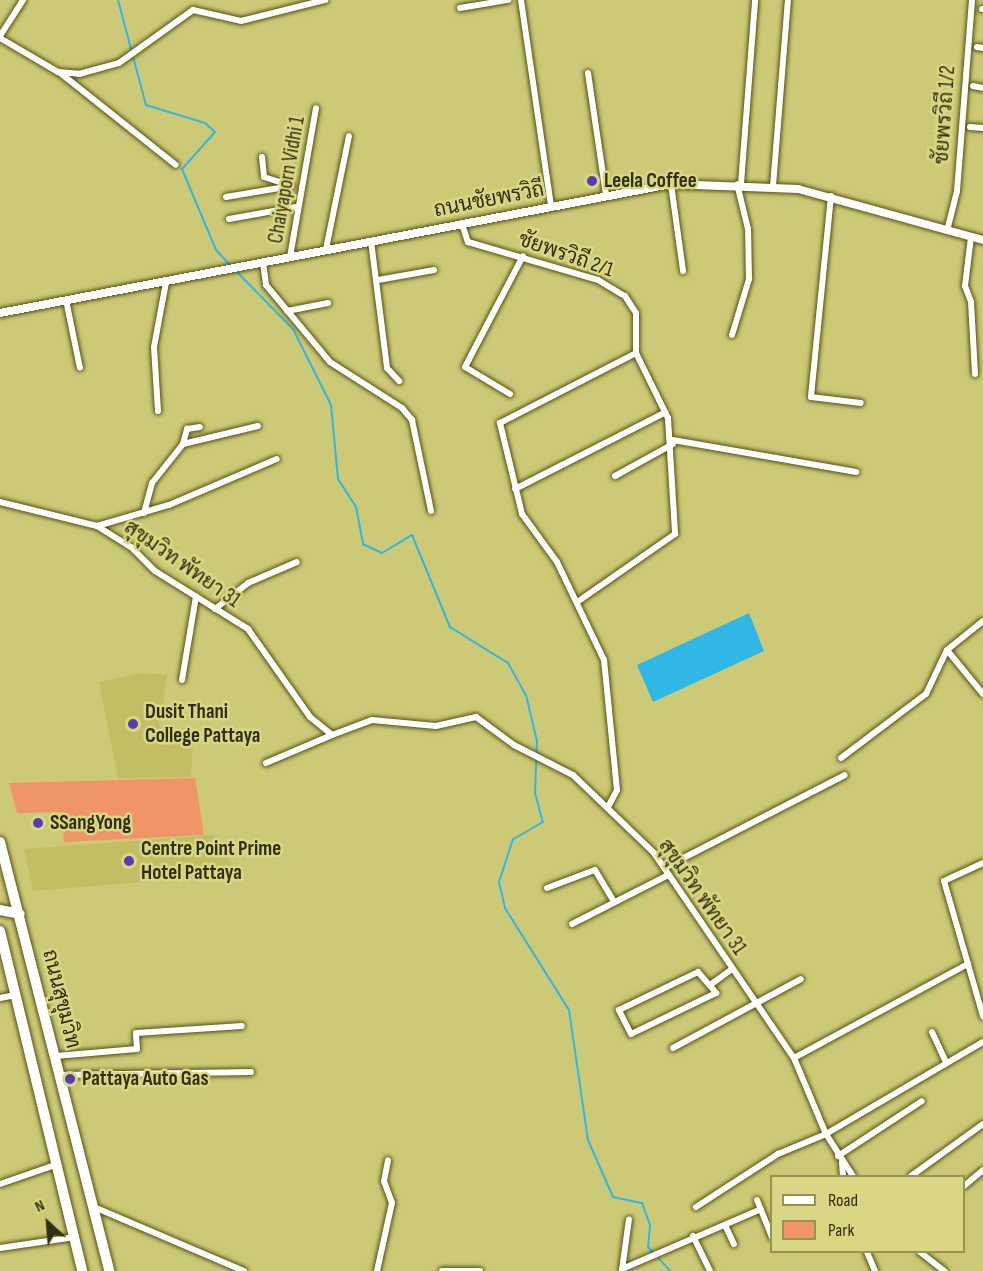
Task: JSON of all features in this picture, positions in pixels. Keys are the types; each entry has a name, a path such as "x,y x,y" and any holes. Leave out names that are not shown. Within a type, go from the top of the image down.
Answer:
{"highway":[{"name":"ถนนสุขุมวิท","path":"0,842 109,1271"},
{"path":"0,910 20,914"},
{"name":"ถนนสุขุมวิท","path":"0,931 82,1271"}],"main road":[{"name":"ถนนชัยพรวิถี","path":"0,313 671,184 773,186 831,196 983,240"}],"street":[{"path":"23,0 0,37 58,72 176,165"},
{"path":"58,72 97,71 123,60 196,9 221,20 241,21 325,0"},
{"path":"460,8 508,0"},
{"path":"521,0 551,206"},
{"path":"732,335 749,279 748,229 739,184 755,0"},
{"path":"773,186 788,0"},
{"name":"ชัยพรวิถี 1/2","path":"947,231 957,191 972,0"},
{"path":"588,73 606,195"},
{"path":"973,87 983,88"},
{"name":"Chaiyaporn Vidhi 1","path":"290,257 296,207 316,108"},
{"path":"970,127 983,128"},
{"path":"326,249 349,136"},
{"path":"262,157 264,177 300,189"},
{"path":"671,184 683,271"},
{"path":"226,197 291,186"},
{"path":"831,196 812,397 861,403"},
{"path":"230,219 296,207"},
{"name":"ชัยพรวิถี 2/1","path":"462,224 468,242 523,256 598,280 625,296 636,313 636,353 666,412 673,442 675,534 577,603"},
{"path":"971,237 965,286 971,302 975,374"},
{"path":"371,241 378,280 387,368 399,381"},
{"path":"510,394 465,367 523,256"},
{"path":"263,263 266,285 330,362 402,408 412,420 431,511"},
{"path":"378,280 434,270"},
{"path":"158,411 154,347 166,282"},
{"path":"66,300 80,368"},
{"path":"287,311 328,303"},
{"path":"608,807 617,790 604,660 557,562 522,514 500,423 636,353"},
{"path":"515,489 666,412"},
{"path":"183,444 258,426"},
{"path":"144,513 152,483 183,444 187,429 200,427"},
{"path":"615,476 673,442 856,472"},
{"path":"97,526 144,513 277,459"},
{"name":"สุขุมวิท พัทยา 31","path":"0,502 97,526 195,596 248,629 310,717 332,735 372,720 436,726 467,716 525,750 548,760 608,807 664,868 794,1058 825,1134 852,1175"},
{"path":"216,609 248,583 297,562"},
{"path":"182,680 195,596"},
{"path":"841,758 926,694 947,650 983,621"},
{"path":"947,650 983,694"},
{"path":"266,763 332,735"},
{"path":"664,868 845,775"},
{"path":"983,863 944,881 983,1016"},
{"path":"547,888 594,870 614,902"},
{"path":"572,924 668,875"},
{"path":"794,1058 968,964"},
{"path":"710,985 732,969"},
{"path":"698,972 710,985 716,993 631,1034 619,1010 698,972"},
{"path":"673,1048 759,1006 801,979"},
{"path":"0,998 16,995"},
{"path":"56,1056 137,1049 136,1033 242,1026"},
{"path":"932,1032 946,1062"},
{"path":"696,1207 778,1154 825,1134 983,1042"},
{"path":"60,1075 251,1072"},
{"path":"843,1175 840,1159 921,1101"},
{"path":"912,1175 983,1124"},
{"path":"377,1271 392,1203 384,1181 388,1161"},
{"path":"0,1184 58,1164"},
{"path":"965,1184 983,1170"},
{"path":"758,1200 770,1234"},
{"path":"94,1207 244,1271"},
{"path":"626,1270 693,1236 761,1209"},
{"path":"626,1270 629,1219"},
{"path":"725,1225 734,1244"},
{"path":"693,1236 710,1271"},
{"path":"0,1248 75,1237"},
{"path":"868,1253 875,1271"},
{"path":"922,1253 944,1271"},
{"path":"442,1271 480,1271"}],"shaded area":[{"name":"Dusit Thani College Pattaya","path":"140,673 167,675 163,706 156,709 164,745 193,740 191,777 118,778 99,682"},
{"name":"Centre Point Prime Hotel Pattaya","path":"214,835 238,874 33,891 24,849"}],"green space":[{"path":"195,778 204,835 64,842 62,812 17,813 9,783"}],"water":[{"path":"749,613 764,651 653,702 637,665"}],"waterway":[{"path":"118,0 146,105 205,123 215,132 182,169 216,250 230,265"},
{"path":"236,271 293,329 331,405 338,479 356,507 363,544 382,553 412,535 450,627 508,663 526,695 537,741 535,793 543,822 513,839 499,882 505,908 569,1010 588,1140 613,1197 642,1203 650,1225 648,1247 670,1271"}],"place":[{"name":"Leela Coffee","path":"592,181"},
{"name":"Dusit Thani College Pattaya","path":"133,724"},
{"name":"SSangYong","path":"38,823"},
{"name":"Centre Point Prime Hotel Pattaya","path":"129,861"},
{"name":"Pattaya Auto Gas","path":"70,1079"}]}
